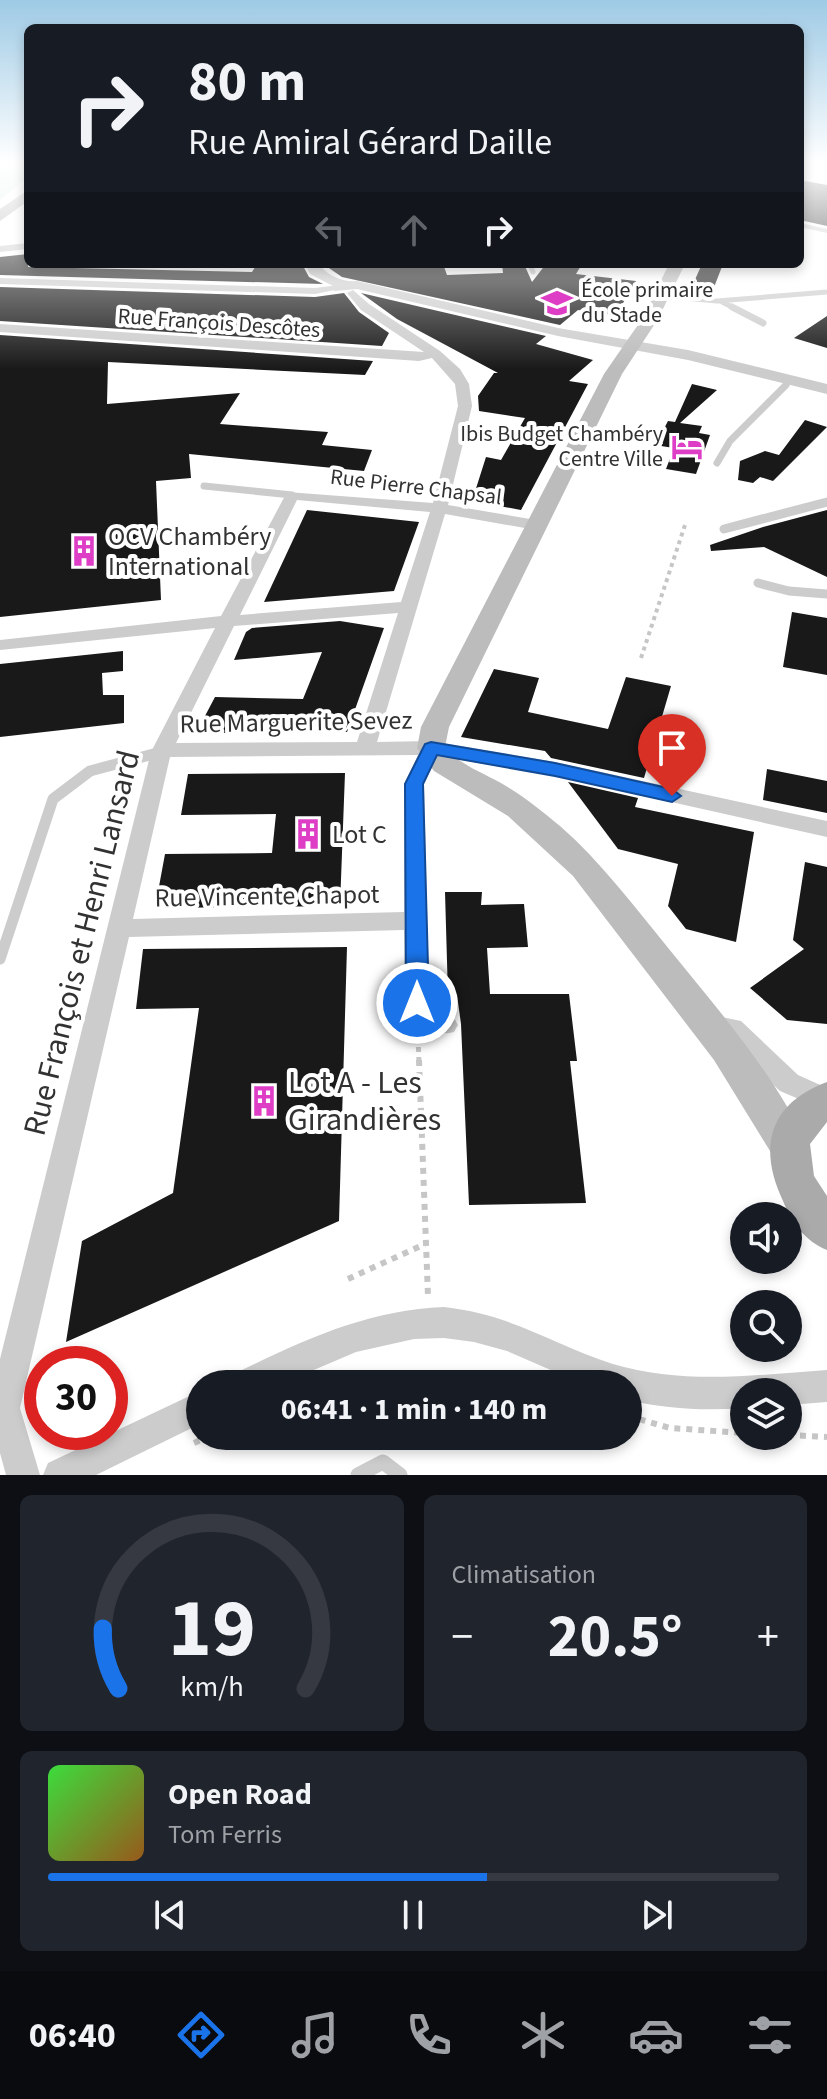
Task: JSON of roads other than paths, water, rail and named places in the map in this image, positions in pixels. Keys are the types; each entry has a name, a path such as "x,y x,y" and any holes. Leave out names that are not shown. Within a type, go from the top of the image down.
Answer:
{"main road":[{"path":"675,268 662,296 613,374 536,525 435,727 431,748 440,762 531,817 598,883 710,1025 764,1102 789,1147"},
{"path":"826,1100 801,1118 789,1147 796,1189 809,1211 827,1229"}],"street":[{"path":"0,249 24,246"},
{"path":"314,268 349,288 699,358 827,389"},
{"path":"0,281 315,291 349,288"},
{"path":"349,288 365,307 435,354 455,372 462,384 465,406 439,508 365,748"},
{"name":"Rue François Descôtes","path":"0,328 419,357 435,354"},
{"path":"631,346 827,395"},
{"name":"Rue Pierre Chapsal","path":"292,495 439,508 536,525"},
{"name":"Rue François et Henri Lansard","path":"23,1475 7,1452 4,1408 161,752 292,495"},
{"path":"0,645 228,621 408,607"},
{"path":"431,748 414,784 417,1003 445,1025"},
{"name":"Rue Marguerite Sevez","path":"161,752 182,749 431,748 555,769 827,829"},
{"name":"Rue Vincente Chapot","path":"119,928 417,921"},
{"path":"710,1025 732,1029 789,1083 826,1100"},
{"path":"276,1370 374,1330 429,1325 472,1326 515,1338 588,1370"},
{"path":"642,1386 730,1393"},
{"path":"802,1388 827,1386"},
{"path":"60,1475 186,1414"}],"lane":[{"path":"532,268 533,272"},
{"path":"662,296 717,301 827,292"},
{"path":"717,301 763,323"},
{"path":"717,463 739,432 768,408 786,385"},
{"path":"204,486 292,495"},
{"path":"724,529 827,502"},
{"path":"758,583 789,591 827,594"},
{"path":"0,959 53,799 69,782 93,767 161,752"},
{"path":"358,1475 383,1462 400,1475"}],"place":[{"name":"École primaire du Stade","path":"557,303"},
{"name":"Ibis Budget Chambéry Centre Ville","path":"687,447"},
{"name":"OCV Chambéry International","path":"84,551"},
{"name":"Lot C","path":"308,834"},
{"name":"Lot A - Les Girandières","path":"264,1101"}]}
